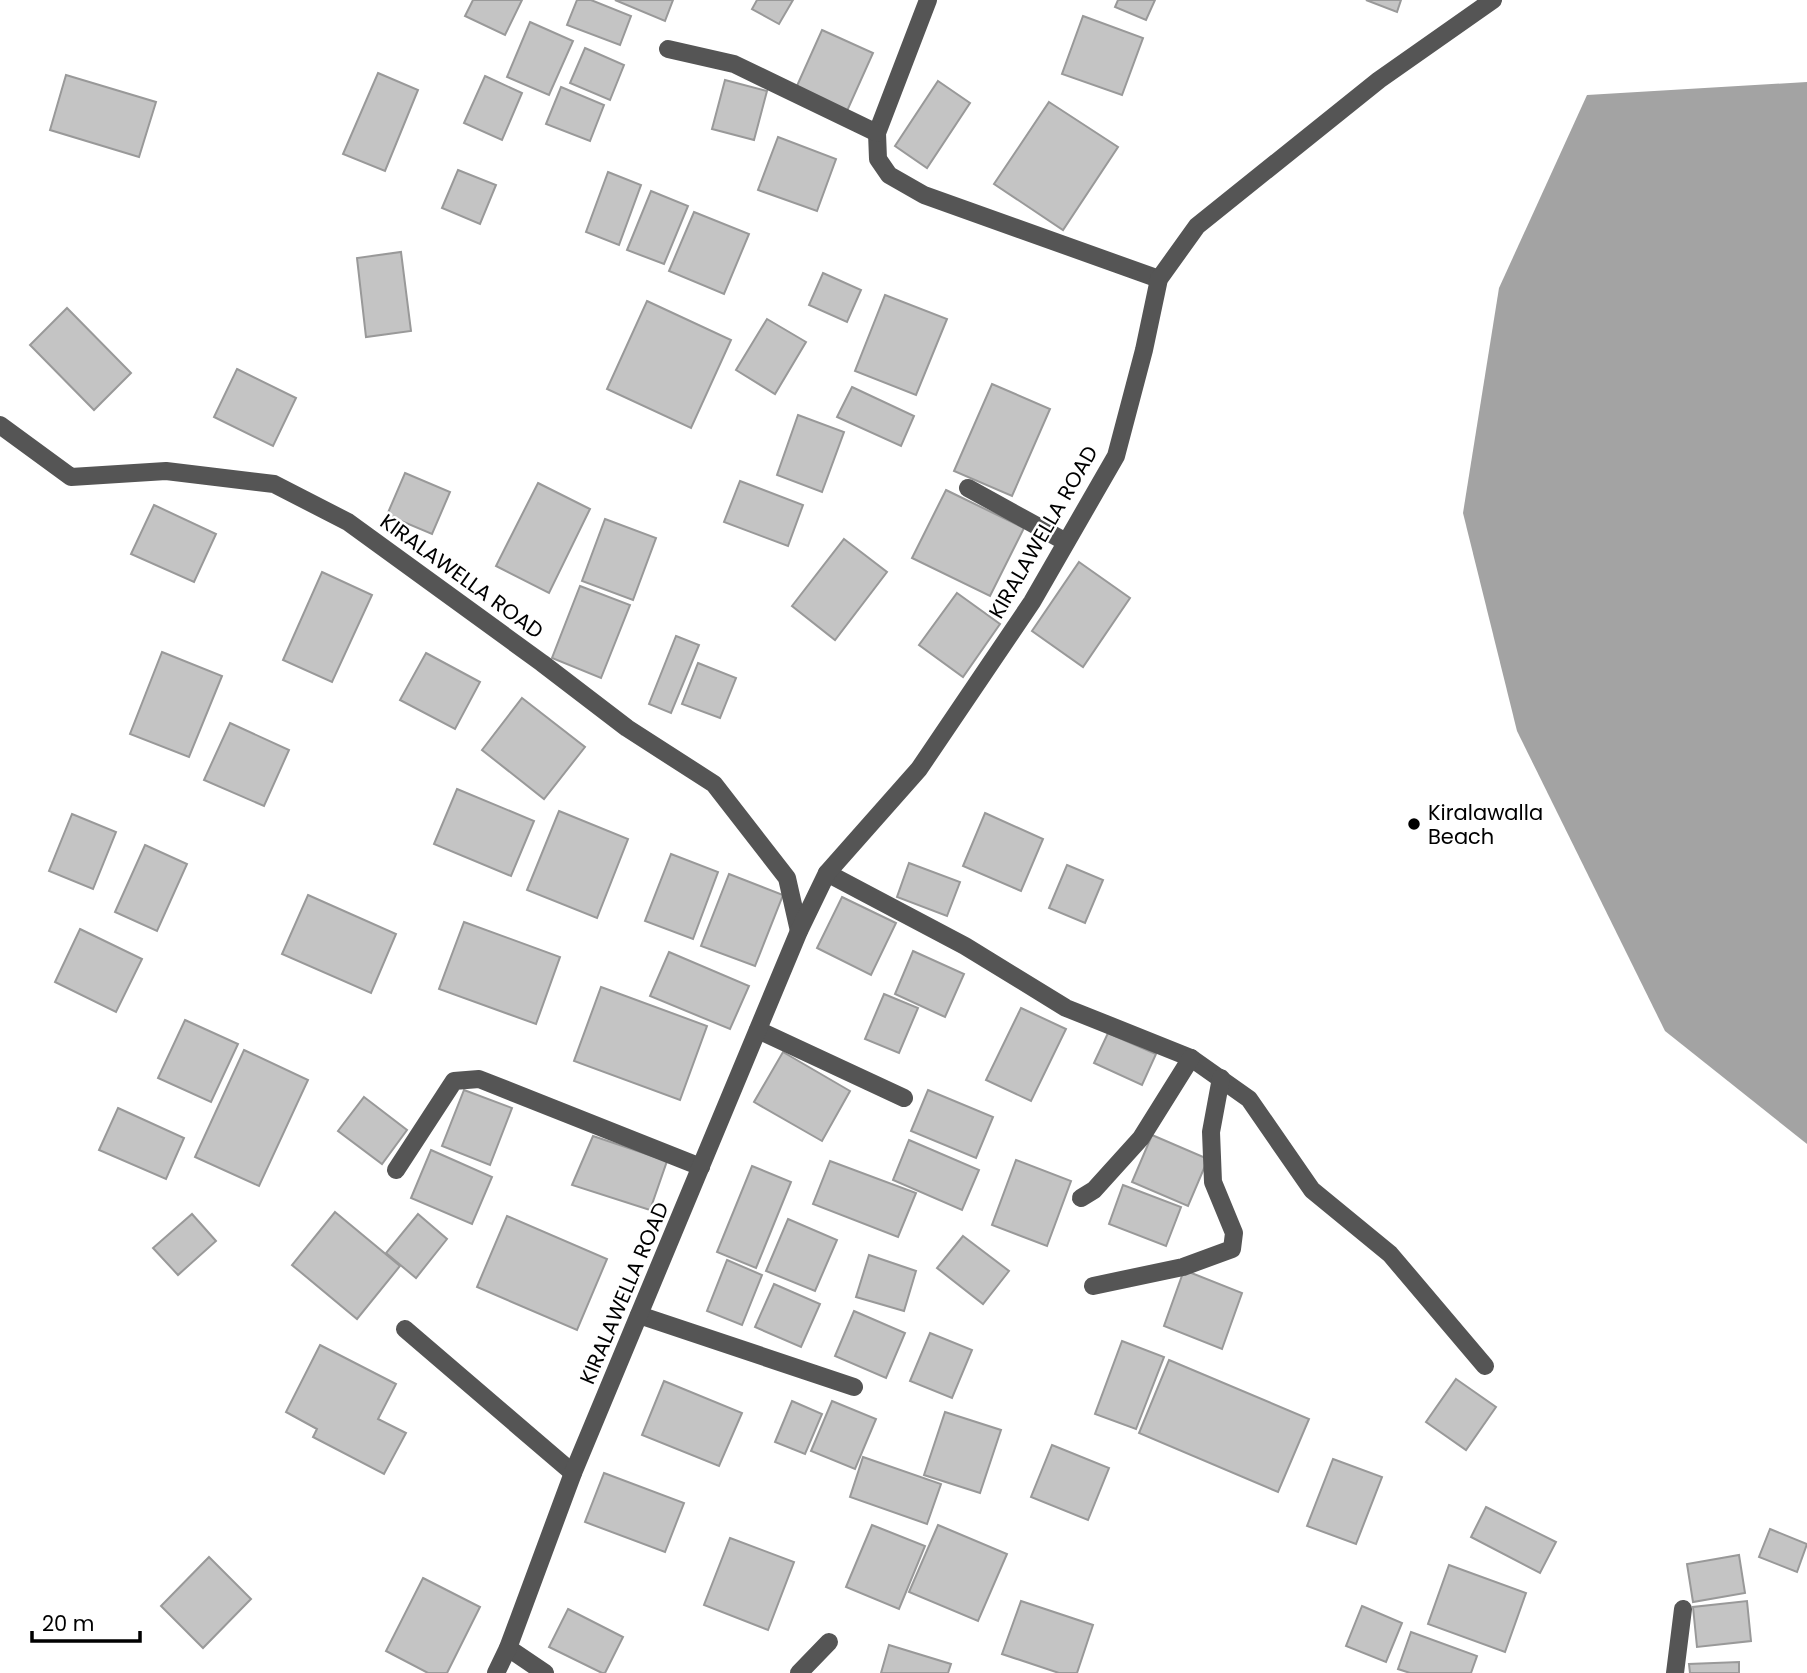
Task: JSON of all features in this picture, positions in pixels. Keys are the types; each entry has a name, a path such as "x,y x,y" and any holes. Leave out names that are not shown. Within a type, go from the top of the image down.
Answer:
{"street":[{"path":"928,0 877,133 878,159 889,176 924,195 1159,279"},
{"name":"KIRALAWELLA ROAD","path":"496,1673 508,1648 573,1473 799,931 827,873 919,769 1032,602 1116,456 1144,350 1159,279 1197,226 1379,80 1493,0"},
{"path":"668,49 734,64 877,133"},
{"name":"KIRALAWELLA ROAD","path":"0,425 71,477 166,471 274,484 348,522 627,727 714,785 787,878 799,931"},
{"path":"968,488 1066,542"},
{"path":"827,873 965,946 1066,1008 1191,1058 1221,1078 1249,1099 1312,1190 1390,1254 1485,1366"},
{"path":"758,1030 904,1098"},
{"path":"1081,1198 1094,1190 1141,1138 1191,1058"},
{"path":"1093,1286 1182,1267 1232,1249 1234,1233 1213,1182 1211,1132 1221,1078"},
{"path":"396,1170 454,1082 479,1079 701,1167"},
{"path":"639,1315 854,1387"},
{"path":"405,1329 573,1473"},
{"path":"1675,1673 1683,1609"},
{"path":"799,1673 829,1642"},
{"path":"508,1648 545,1673"}],"shaded area":[{"path":"1807,82 1807,1144 1665,1031 1517,731 1463,513 1499,288 1587,95"}],"building":[{"path":"473,0 522,0 505,35 465,16"},
{"path":"577,0 591,0 631,16 620,45 567,25"},
{"path":"615,0 673,0 665,21"},
{"path":"757,0 793,0 779,24 752,9"},
{"path":"1118,0 1155,0 1146,20 1115,7"},
{"path":"1366,0 1401,0 1397,12"},
{"path":"1083,16 1143,38 1122,95 1062,74"},
{"path":"530,22 573,41 549,95 507,77"},
{"path":"822,30 873,53 847,111 796,88"},
{"path":"585,48 624,65 610,100 570,83"},
{"path":"378,73 418,90 385,171 343,154"},
{"path":"66,75 156,102 139,157 50,130"},
{"path":"485,76 522,93 502,140 464,123"},
{"path":"725,80 767,91 754,140 712,129"},
{"path":"938,81 970,103 927,168 895,146"},
{"path":"561,87 604,105 590,141 546,124"},
{"path":"1049,102 1118,147 1063,230 994,184"},
{"path":"778,137 836,159 817,211 758,190"},
{"path":"458,170 496,185 480,224 442,208"},
{"path":"608,172 641,185 619,245 586,232"},
{"path":"651,191 688,206 664,264 627,250"},
{"path":"694,212 749,234 724,294 669,271"},
{"path":"401,252 411,331 366,337 357,258"},
{"path":"823,273 861,290 847,322 809,305"},
{"path":"885,295 947,319 916,395 855,371"},
{"path":"647,301 731,340 691,428 607,389"},
{"path":"67,308 131,373 94,410 30,345"},
{"path":"767,319 806,342 775,394 736,370"},
{"path":"237,369 296,398 273,446 214,417"},
{"path":"992,384 1050,409 1012,496 954,471"},
{"path":"852,387 914,416 901,446 837,417"},
{"path":"798,415 844,432 822,492 777,475"},
{"path":"405,473 450,492 432,534 387,515"},
{"path":"740,481 803,505 788,546 724,522"},
{"path":"538,483 590,509 549,593 496,566"},
{"path":"946,490 1024,528 990,596 912,558"},
{"path":"154,505 216,534 194,582 131,554"},
{"path":"605,519 656,538 633,600 582,581"},
{"path":"844,539 887,572 835,640 792,606"},
{"path":"1079,562 1130,598 1083,667 1032,631"},
{"path":"322,572 372,595 332,682 283,660"},
{"path":"580,586 630,605 601,678 552,658"},
{"path":"957,593 1000,624 963,677 919,645"},
{"path":"676,636 699,645 671,713 649,704"},
{"path":"162,652 222,676 189,757 130,734"},
{"path":"426,653 480,682 455,729 400,700"},
{"path":"698,663 736,678 720,718 682,704"},
{"path":"522,698 585,747 544,799 482,750"},
{"path":"230,723 289,750 264,806 204,780"},
{"path":"457,789 534,821 511,876 434,844"},
{"path":"559,811 628,839 597,918 527,890"},
{"path":"985,813 1043,839 1021,891 963,866"},
{"path":"72,814 116,832 93,889 49,871"},
{"path":"145,845 187,864 157,931 115,912"},
{"path":"671,854 718,872 693,939 645,921"},
{"path":"909,863 960,882 947,916 897,897"},
{"path":"1067,865 1103,880 1085,923 1049,908"},
{"path":"729,874 783,895 755,966 701,946"},
{"path":"308,895 396,934 371,993 282,954"},
{"path":"842,897 896,923 871,975 817,948"},
{"path":"464,922 560,957 536,1024 439,989"},
{"path":"80,929 142,959 116,1012 55,982"},
{"path":"913,951 964,974 945,1017 895,994"},
{"path":"669,952 749,986 730,1029 650,996"},
{"path":"601,987 707,1026 680,1100 574,1061"},
{"path":"884,994 918,1008 899,1053 865,1039"},
{"path":"1021,1008 1066,1029 1031,1101 986,1080"},
{"path":"185,1020 238,1044 211,1102 158,1078"},
{"path":"1108,1033 1156,1054 1142,1085 1094,1063"},
{"path":"244,1050 308,1080 259,1186 195,1157"},
{"path":"783,1052 850,1091 822,1141 754,1102"},
{"path":"464,1090 512,1108 490,1165 442,1146"},
{"path":"928,1090 993,1117 976,1158 911,1131"},
{"path":"364,1097 407,1130 382,1164 338,1131"},
{"path":"118,1108 184,1138 166,1179 99,1150"},
{"path":"1152,1135 1208,1159 1188,1206 1132,1182"},
{"path":"593,1136 667,1161 650,1210 572,1185"},
{"path":"909,1140 979,1170 962,1210 893,1180"},
{"path":"431,1150 492,1177 472,1224 411,1198"},
{"path":"1016,1160 1071,1181 1047,1246 992,1225"},
{"path":"830,1161 916,1193 898,1237 813,1204"},
{"path":"752,1166 791,1182 756,1268 717,1252"},
{"path":"1123,1185 1181,1207 1166,1246 1109,1224"},
{"path":"335,1212 400,1266 357,1319 292,1265"},
{"path":"192,1214 216,1241 178,1275 153,1248"},
{"path":"418,1214 447,1239 416,1278 386,1253"},
{"path":"507,1216 607,1259 577,1330 477,1287"},
{"path":"788,1219 837,1240 815,1291 766,1271"},
{"path":"963,1236 1009,1271 983,1304 937,1268"},
{"path":"869,1255 916,1271 904,1311 856,1297"},
{"path":"727,1260 762,1275 742,1325 707,1311"},
{"path":"1184,1270 1242,1293 1222,1349 1164,1326"},
{"path":"774,1284 820,1304 801,1347 755,1327"},
{"path":"854,1311 905,1333 886,1378 835,1356"},
{"path":"930,1333 972,1350 952,1398 910,1381"},
{"path":"1122,1341 1164,1357 1136,1429 1095,1414"},
{"path":"320,1345 396,1384 378,1419 406,1433 384,1474 313,1437 317,1429 286,1412"},
{"path":"1169,1360 1309,1419 1278,1492 1139,1433"},
{"path":"1456,1379 1496,1407 1466,1450 1426,1422"},
{"path":"664,1381 742,1413 719,1466 642,1435"},
{"path":"792,1401 822,1414 805,1454 775,1442"},
{"path":"832,1401 876,1419 855,1469 811,1451"},
{"path":"945,1412 1001,1430 980,1493 924,1475"},
{"path":"1052,1445 1109,1468 1088,1520 1031,1497"},
{"path":"863,1457 941,1484 927,1524 850,1497"},
{"path":"1333,1459 1382,1477 1356,1544 1307,1526"},
{"path":"604,1473 684,1503 665,1552 585,1522"},
{"path":"1486,1507 1556,1542 1540,1573 1471,1537"},
{"path":"872,1525 925,1546 899,1609 846,1587"},
{"path":"938,1525 1007,1554 978,1621 909,1592"},
{"path":"1770,1529 1807,1544 1797,1572 1759,1557"},
{"path":"730,1538 794,1562 768,1630 704,1605"},
{"path":"1739,1555 1745,1593 1693,1602 1687,1564"},
{"path":"209,1557 251,1599 203,1648 161,1606"},
{"path":"1449,1565 1526,1593 1505,1652 1428,1624"},
{"path":"423,1578 480,1607 447,1673 428,1673 386,1651"},
{"path":"1021,1601 1093,1625 1077,1673 1059,1673 1002,1654"},
{"path":"1747,1601 1751,1641 1697,1647 1693,1607"},
{"path":"1362,1606 1402,1623 1386,1662 1346,1646"},
{"path":"568,1609 623,1637 605,1673 549,1647"},
{"path":"1411,1632 1477,1656 1471,1673 1410,1673 1398,1669"},
{"path":"889,1645 951,1664 948,1673 881,1673"},
{"path":"1739,1662 1739,1673 1690,1673 1689,1664"}],"place":[{"name":"Kiralawalla Beach","path":"1414,824"}]}
